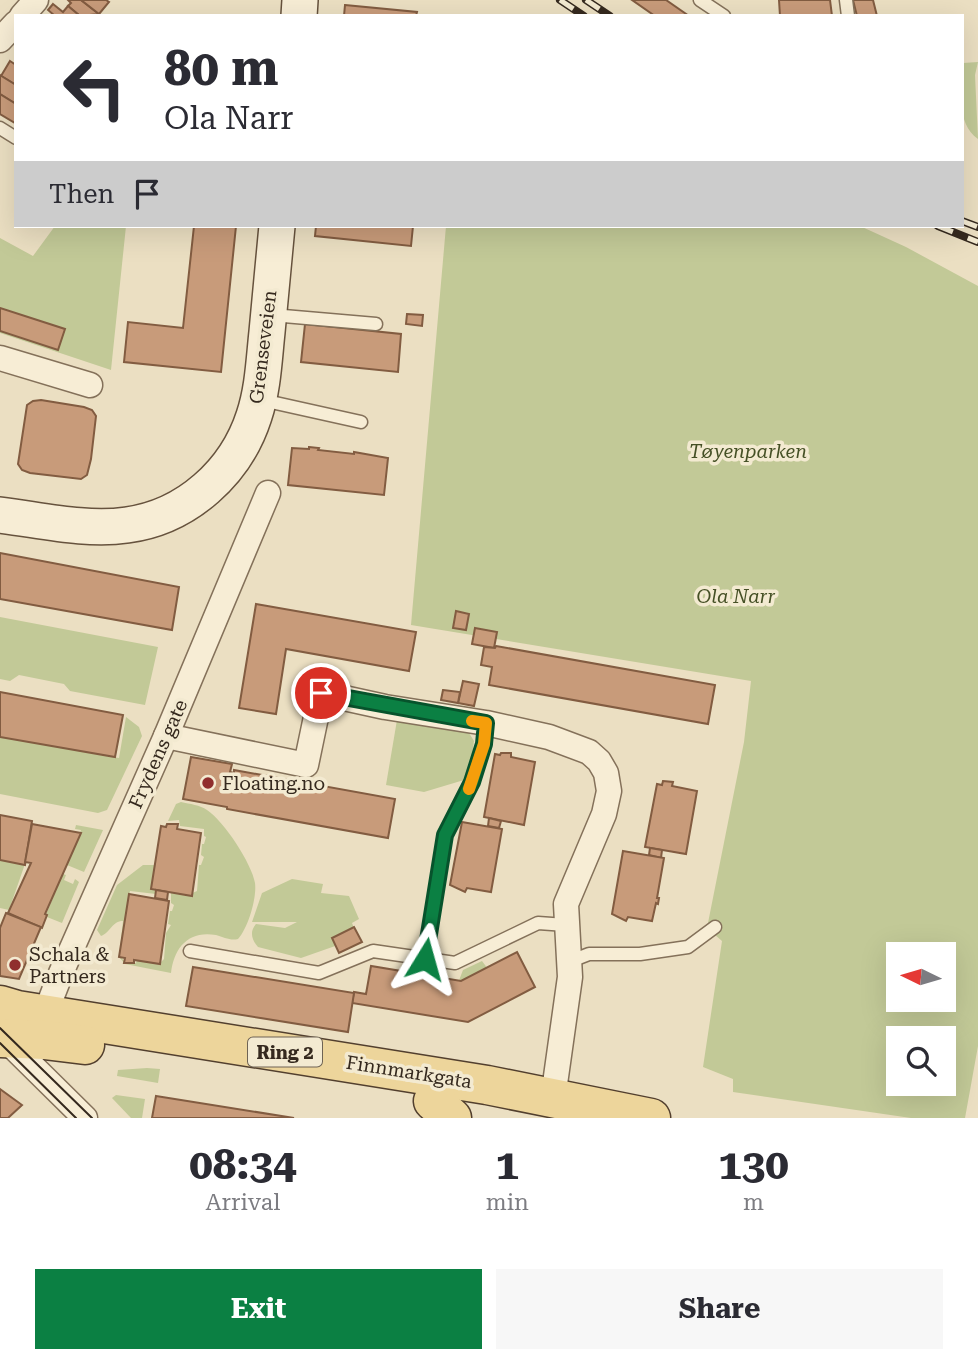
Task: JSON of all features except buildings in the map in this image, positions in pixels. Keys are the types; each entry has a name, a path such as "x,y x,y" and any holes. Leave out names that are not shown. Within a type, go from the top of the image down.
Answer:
{"main road":[{"name":"Grenseveien","path":"0,515 108,527 129,525 168,513 210,486 228,467 243,443 258,399 277,228"},
{"name":"Finnmarkgata","path":"10,1022 70,1043 442,1109 548,1111 651,1118"},
{"name":"Finnmarkgata","path":"10,1022 460,1081 548,1111"}],"street":[{"path":"24,14 36,0"},
{"path":"0,40 14,25"},
{"path":"0,358 90,385"},
{"name":"Frydens gate","path":"10,1022 61,973 166,736 268,493"},
{"path":"166,736 306,765 321,693 549,737 589,752 599,761 606,773 609,791 604,814 566,904 571,961 548,1111"},
{"path":"10,1022 70,1113"}],"lane":[{"path":"703,2 722,0"},
{"path":"703,2 721,14"},
{"path":"269,314 376,324"},
{"path":"258,399 361,422"},
{"path":"425,959 445,835 472,782 484,744 486,723"},
{"path":"190,951 319,973 373,951 455,963 538,923 566,925"},
{"path":"571,961 589,954 640,954 688,947 715,927"}],"green space":[{"path":"978,62 975,75 978,139 964,118 964,63"},
{"path":"54,228 126,228 111,370 0,333 0,238 33,256"},
{"name":"Tøyenparken","path":"446,228 864,228 978,286 978,1046 965,1118 911,1118 733,1092 733,1079 703,1067 722,941 707,928 744,742 751,681 411,625"},
{"path":"0,617 158,647 145,705 70,691 64,684 19,675 10,681 0,679"},
{"path":"126,717 139,727 142,736 107,810 98,813 0,794 0,737 119,758"},
{"path":"397,720 469,733 474,741 471,765 464,780 424,792 386,785"},
{"path":"181,802 207,810 229,833 243,854 255,883 255,897 248,920 238,939 206,934 190,938 175,956 171,973 125,964 119,957 123,921 116,923 101,936 97,930 117,885 143,865 155,865 156,894 130,891 120,956 125,962 136,963 137,960 161,962 164,959 166,933 171,925 168,924 170,911 174,905 171,903 171,893 188,895 197,891 199,865 204,857 201,855 202,844 206,837 204,829 180,826 179,820 168,821 176,804"},
{"path":"76,825 103,830 84,872 67,865 81,830 75,829"},
{"path":"0,856 26,861 9,910 0,908"},
{"path":"63,874 66,875 64,880 73,884 75,879 79,882 62,923 47,917 47,912"},
{"path":"292,879 323,884 321,893 349,896 359,919 352,923 358,938 301,958 258,947 252,936 256,924 285,928 297,922 252,922 262,893"},
{"path":"482,961 488,969 458,983 463,970"},
{"path":"160,1069 158,1083 117,1076 118,1070"},
{"path":"116,1095 145,1099 142,1118 131,1118 112,1098"}],"tram line":[{"path":"0,1028 92,1118"},
{"path":"0,1043 76,1118"}],"railway":[{"path":"560,0 581,14"},
{"path":"586,0 607,14"},
{"path":"964,222 978,227"},
{"path":"943,228 978,242"}],"slow traffic":[{"path":"469,789 484,744 486,723 472,721"}],"place":[{"name":"Floating.no","path":"208,783"},
{"name":"Schala & Partners","path":"15,965"}],"route":[{"path":"321,693 486,723 484,744 472,782 445,835 425,959"}],"park label":[{"name":"Ola Narr","path":"736,596"}]}
